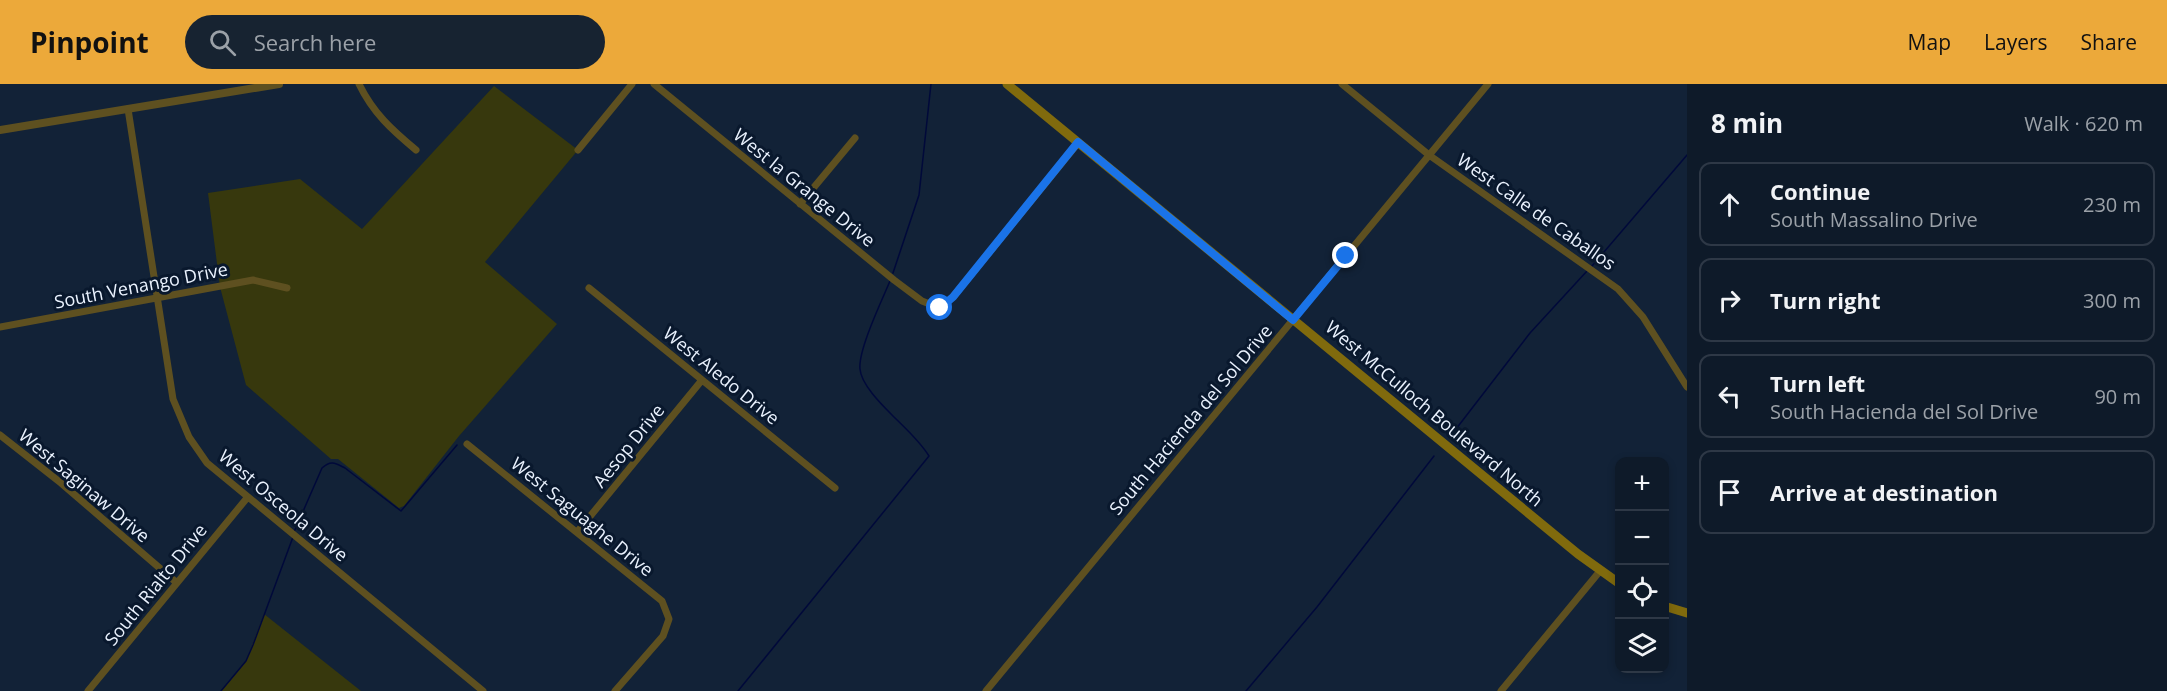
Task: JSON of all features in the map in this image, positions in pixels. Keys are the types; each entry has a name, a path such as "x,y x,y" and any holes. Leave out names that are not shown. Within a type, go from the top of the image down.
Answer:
{"main road":[{"name":"West McCulloch Boulevard North","path":"1007,84 1600,571 1615,581"},
{"path":"1669,607 1687,613"}],"street":[{"path":"0,130 242,87 279,84"},
{"path":"359,84 369,106 380,120 416,150"},
{"path":"578,150 632,84"},
{"name":"West la Grange Drive","path":"654,84 922,301 940,308 953,297 1078,142"},
{"name":"West Calle de Caballos","path":"1342,84 1429,155 1618,289 1644,317 1687,387"},
{"name":"South Hacienda del Sol Drive","path":"986,691 1488,84"},
{"name":"West Osceola Drive","path":"128,109 173,399 189,437 207,463 247,498 483,691"},
{"path":"800,204 855,138"},
{"name":"South Venango Drive","path":"0,327 157,300 253,280 287,288"},
{"name":"West Aledo Drive","path":"589,288 835,488"},
{"name":"Aesop Drive","path":"578,531 702,380"},
{"name":"West Saginaw Drive","path":"0,435 61,483 177,583"},
{"name":"West Saguaghe Drive","path":"467,444 578,531 662,601 669,619 663,636 615,691"},
{"name":"South Rialto Drive","path":"88,691 247,498"},
{"path":"1502,691 1600,571"}],"shaded area":[{"path":"494,86 578,150 485,262 557,324 459,436 404,506 399,508 338,459 331,459 246,385 220,287 208,193 300,179 362,229"},
{"path":"264,614 361,691 221,691 246,661"}],"waterway":[{"path":"893,273 919,195 931,84"},
{"path":"1592,266 1687,155"},
{"path":"1456,429 1530,333 1587,271"},
{"path":"738,691 929,456 916,439 877,400 861,375 860,361 863,350 890,281"},
{"path":"294,532 322,468 328,464 336,464 345,468 401,511 457,445"},
{"path":"1246,691 1317,607 1434,456"},
{"path":"221,691 246,661 293,537"}],"route":[{"path":"940,308 953,297 1078,142 1293,320 1346,256"}]}
